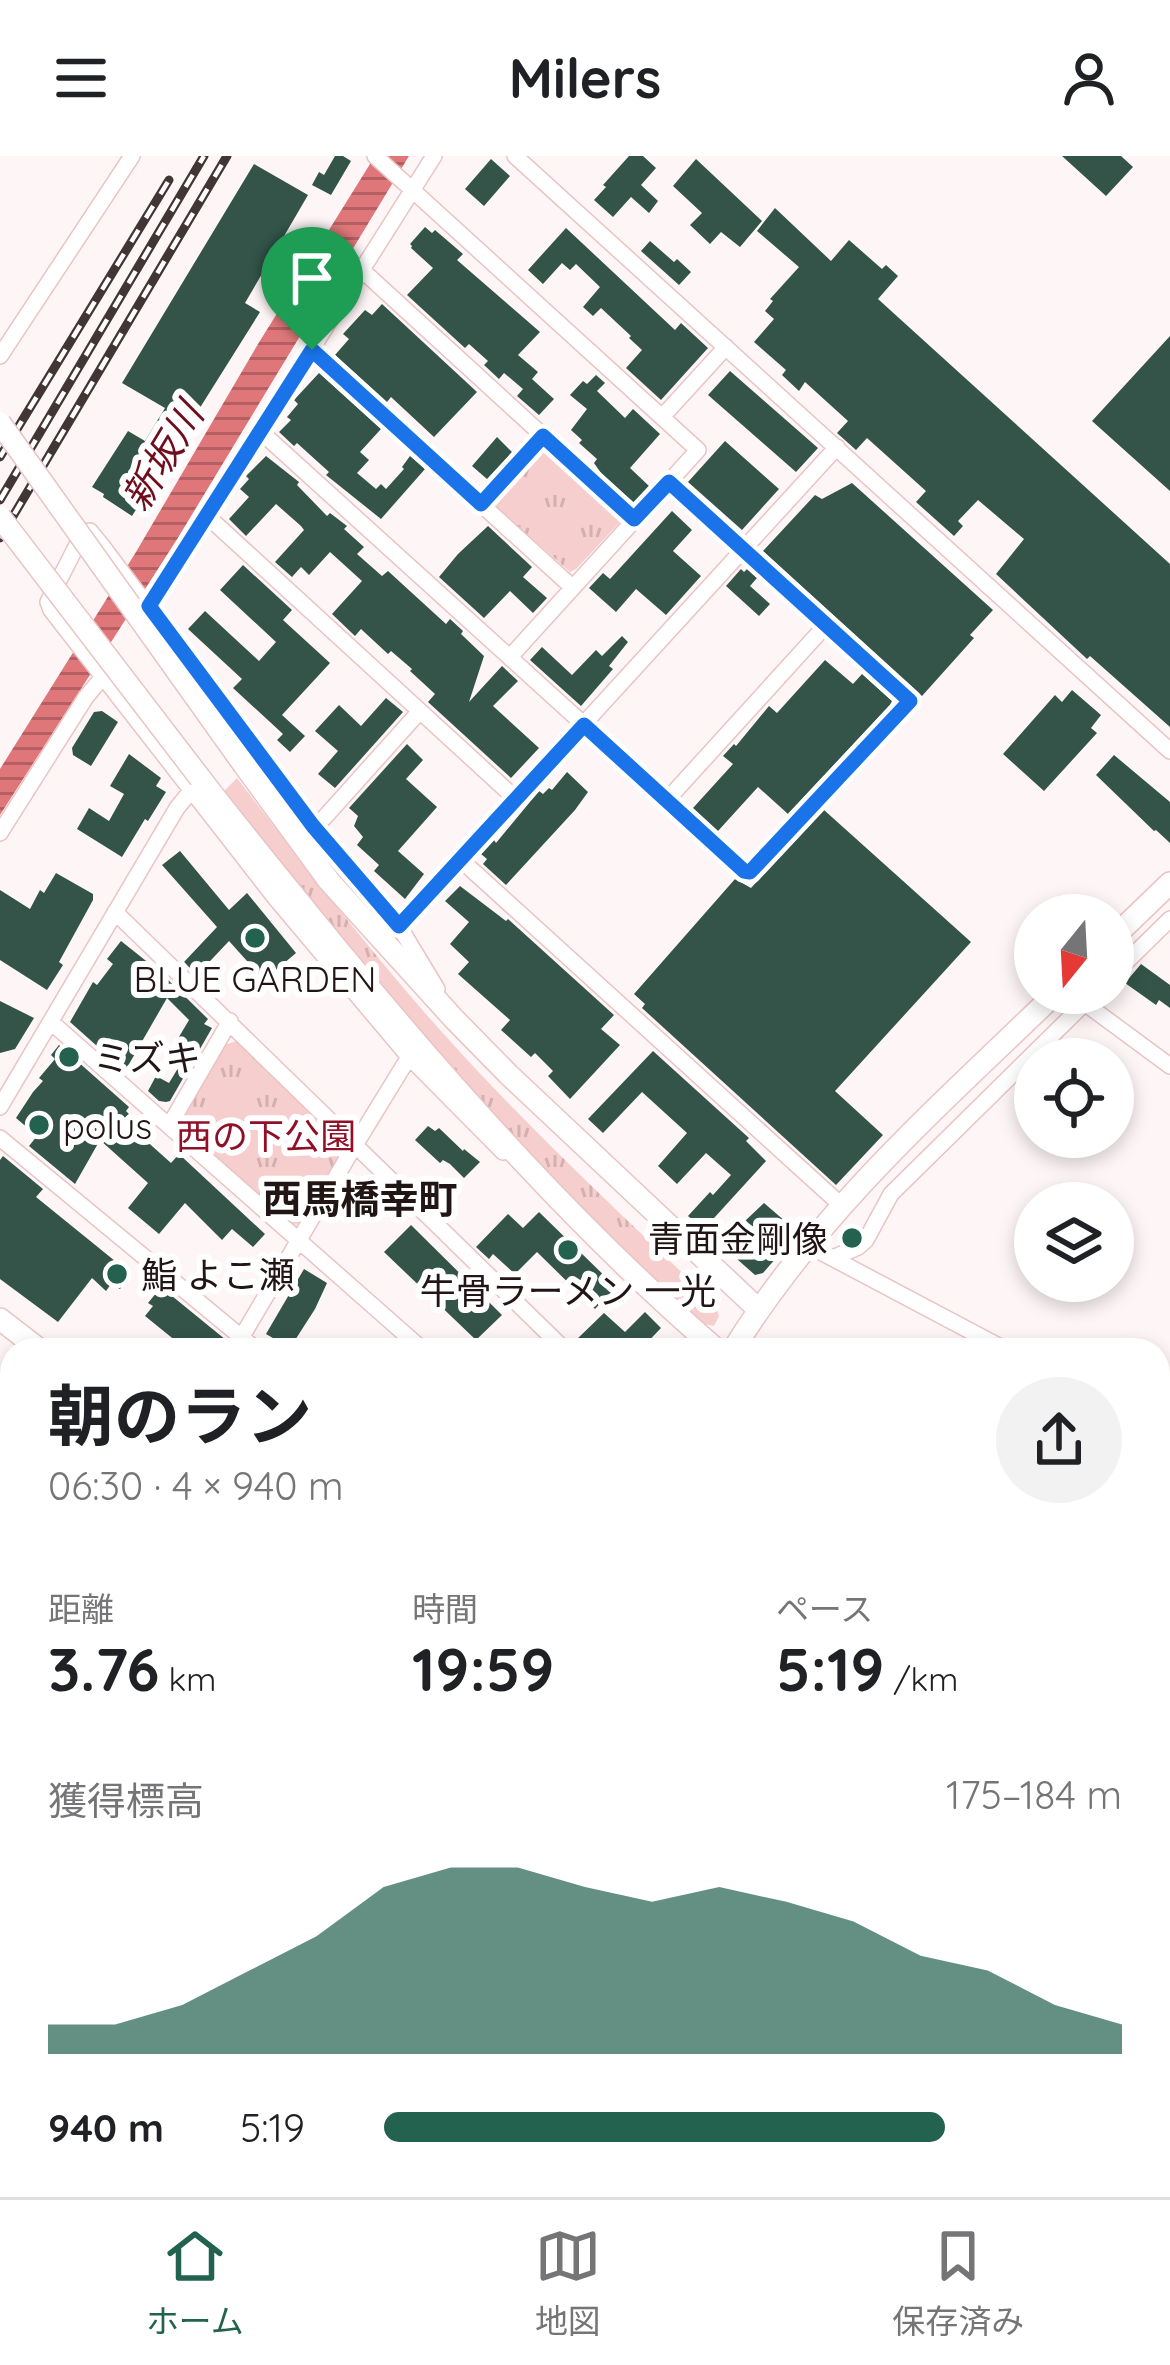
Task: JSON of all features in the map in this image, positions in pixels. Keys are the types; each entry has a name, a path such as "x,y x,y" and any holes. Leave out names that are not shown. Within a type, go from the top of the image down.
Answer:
{"street":[{"path":"0,356 132,156"},
{"path":"375,156 698,450 510,657"},
{"path":"149,606 434,156"},
{"path":"515,156 1170,752"},
{"path":"312,237 363,271 634,519"},
{"path":"662,417 726,347"},
{"path":"312,350 572,587"},
{"path":"0,423 329,881 509,1075 758,1309"},
{"path":"260,431 750,872 910,701 669,482"},
{"path":"481,504 543,436"},
{"path":"399,926 837,447"},
{"path":"206,515 516,800"},
{"path":"0,517 30,552 195,785 240,831 396,1020 559,1202"},
{"path":"455,1020 399,926 313,826 116,564 90,532 83,533 48,602 70,638 195,785 409,1057 484,1136 704,1338"},
{"path":"667,800 826,624"},
{"path":"0,833 102,677"},
{"path":"313,826 420,711"},
{"path":"2,1099 195,785"},
{"path":"461,860 841,1205"},
{"path":"1134,918 1170,883"},
{"path":"115,912 553,1338"},
{"path":"1134,955 1170,920"},
{"path":"740,1338 841,1205 1035,1014"},
{"path":"835,1257 866,1240 891,1194 1066,1014"},
{"path":"1106,1014 1170,1066"},
{"path":"169,1126 230,1021"},
{"path":"51,1022 409,1338"},
{"path":"242,1338 409,1057"},
{"path":"0,1138 231,1338"},
{"path":"809,1243 984,1338"},
{"path":"0,1319 25,1338"}],"green space":[{"path":"547,451 621,516 570,572 495,506 535,452"},
{"path":"237,778 459,1051 715,1304 719,1316 714,1326 699,1323 591,1222 456,1076 224,791"},
{"name":"西の下公園","path":"239,1040 340,1140 345,1152 296,1225 182,1127 181,1121 225,1045"}],"shaded area":[{"path":"375,156 409,156 176,541 0,815 0,769"}],"building":[{"path":"335,156 351,161 331,195 312,185"},
{"path":"629,156 643,156 656,168 641,185 658,201 649,213 631,197 613,217 594,200"},
{"path":"1062,156 1121,156 1133,167 1106,196"},
{"path":"491,159 510,176 484,206 465,189"},
{"path":"696,159 762,221 740,247 721,232 710,244 690,225 702,213 673,186"},
{"path":"254,164 308,195 245,303 260,312 132,516 92,487 128,431 145,441 165,408 122,383"},
{"path":"775,208 831,261 849,240 882,269 886,265 898,276 878,299 1170,564 1170,727 1090,656 1087,659 996,574 1024,539 978,500 958,521 963,526 954,536 916,502 926,491 867,438 856,450 837,433 848,421 805,382 799,391 782,375 786,370 754,342 774,319 765,311 770,299 799,267 757,231"},
{"path":"425,227 463,254 457,260 540,332 518,355 538,372 532,379 554,399 539,415 517,396 523,389 504,373 499,379 484,365 488,361 469,344 465,348 407,295 433,268 410,244"},
{"path":"566,228 675,330 681,323 708,348 661,400 626,368 642,350 631,336 601,308 593,316 583,307 600,287 576,264 570,270 562,263 543,284 528,270"},
{"path":"650,241 691,272 679,285 641,251"},
{"path":"382,304 477,392 434,437 335,355 349,339 343,334 365,310 372,315"},
{"path":"1170,336 1170,491 1092,421"},
{"path":"730,371 818,448 796,472 708,395"},
{"path":"319,373 381,429 360,452 369,460 357,473 376,489 381,484 386,489 410,456 425,469 381,519 279,432 291,420 287,417 298,404 294,400"},
{"path":"596,375 605,383 597,391 625,418 633,409 660,434 630,468 649,486 634,503 601,473 594,463 597,459 571,430 587,409 570,395"},
{"path":"497,437 512,452 487,479 472,466"},
{"path":"725,441 779,489 742,530 688,482"},
{"path":"266,456 299,482 327,516 330,513 347,526 344,529 364,547 357,554 382,576 388,571 446,624 450,619 484,656 469,702 502,666 518,681 493,706 539,748 511,778 428,702 435,694 412,669 361,629 355,636 332,614 362,581 330,552 309,575 301,567 292,577 275,562 304,530 276,504 246,536 229,519 249,497 240,489 249,479 246,476"},
{"path":"852,483 993,610 922,696 763,551 815,495 822,499"},
{"path":"672,511 692,530 673,551 701,576 666,615 636,589 616,612 589,588 603,573 610,579"},
{"path":"488,526 532,567 523,577 547,598 533,613 510,591 484,618 439,577"},
{"path":"243,565 292,610 283,620 330,663 282,715 305,736 290,752 277,740 283,734 233,688 242,679 188,629 205,611 259,661 276,642 220,590"},
{"path":"741,569 757,578 750,586 770,604 759,616 726,586"},
{"path":"622,636 628,642 609,666 613,669 581,706 530,660 542,647 572,675 596,650 602,656"},
{"path":"825,660 853,684 862,674 892,701 890,705 788,814 758,787 718,831 693,808 733,764 723,756 769,706 777,713"},
{"path":"1072,690 1101,715 1091,728 1097,733 1044,791 1003,754 1055,695 1062,702"},
{"path":"386,698 403,712 335,788 318,774 338,751 315,731 339,705 361,726"},
{"path":"102,711 118,722 91,766 73,755 72,748 94,712"},
{"path":"407,744 423,760 406,779 437,807 398,851 424,874 405,899 374,871 379,865 357,845 363,837 354,826 358,816 349,808"},
{"path":"129,754 161,778 156,786 166,792 122,857 77,829 89,808 109,821 124,794 110,786"},
{"path":"1114,755 1170,802 1170,843 1096,775"},
{"path":"567,772 588,792 506,885 483,864 487,859 481,854 539,791 552,790"},
{"path":"824,810 971,942 835,1091 883,1135 836,1185 642,1008 645,1004 634,994 735,879 751,888"},
{"path":"180,851 229,910 247,893 296,953 264,980 229,941 197,975 184,962 217,927 162,865"},
{"path":"56,873 93,894 93,900 47,990 0,960 0,890 30,909"},
{"path":"460,886 508,919 614,1015 601,1029 620,1045 570,1099 535,1053 531,1057 501,1030 510,1020 458,974 469,962 450,944 469,922 445,901"},
{"path":"121,941 160,972 212,1028 170,1101 159,1101 148,1091 156,1076 169,1083 186,1055 173,1047 189,1020 167,998 125,1071 70,1022 93,982 97,985 113,964 107,959"},
{"path":"1141,964 1170,985 1170,1008 1159,1000 1156,1005 1134,989 1134,972"},
{"path":"0,1001 34,1018 15,1049 0,1053"},
{"path":"59,1045 129,1107 123,1120 171,1163 179,1154 265,1234 253,1247 232,1229 222,1240 185,1203 159,1234 128,1208 148,1183 100,1140 75,1184 29,1146 37,1136 16,1118 43,1081 39,1078 55,1059 51,1055"},
{"path":"653,1051 749,1138 746,1141 766,1161 704,1229 688,1216 731,1175 706,1153 677,1184 658,1166 687,1133 642,1092 603,1133 588,1119"},
{"path":"428,1126 435,1131 439,1128 480,1162 464,1178 415,1140"},
{"path":"3,1156 43,1189 36,1197 131,1274 120,1289 111,1284 106,1291 92,1278 58,1322 0,1279"},
{"path":"764,1203 793,1228 780,1245 784,1249 763,1273 755,1275 729,1252 736,1244 728,1237"},
{"path":"539,1212 616,1287 595,1309 537,1252 515,1274 493,1254 489,1259 476,1247 508,1214 523,1228"},
{"path":"411,1225 502,1315 474,1338 384,1252"},
{"path":"304,1269 327,1283 296,1338 266,1334"},
{"path":"161,1287 224,1338 172,1338 145,1316 153,1306 148,1303"},
{"path":"645,1312 661,1328 651,1338 578,1338 604,1313 625,1332"}],"railway":[{"path":"0,500 204,156"},
{"path":"0,538 227,156"},
{"path":"0,457 169,180"}],"place":[{"name":"BLUE GARDEN","path":"255,938"},
{"name":"ミズキ","path":"69,1057"},
{"name":"polus","path":"39,1125"},
{"name":"青面金剛像","path":"852,1238"},
{"name":"牛骨ラーメン 一光","path":"568,1250"},
{"name":"鮨 よこ瀬","path":"117,1274"}],"district":[{"name":"西馬橋幸町","path":"360,1198"}],"route":[{"path":"312,350 481,504 543,436 634,519 669,482 910,701 750,872 584,725 399,926 313,826 149,606 312,350"}],"water label":[{"name":"新坂川","path":"162,456"}]}
